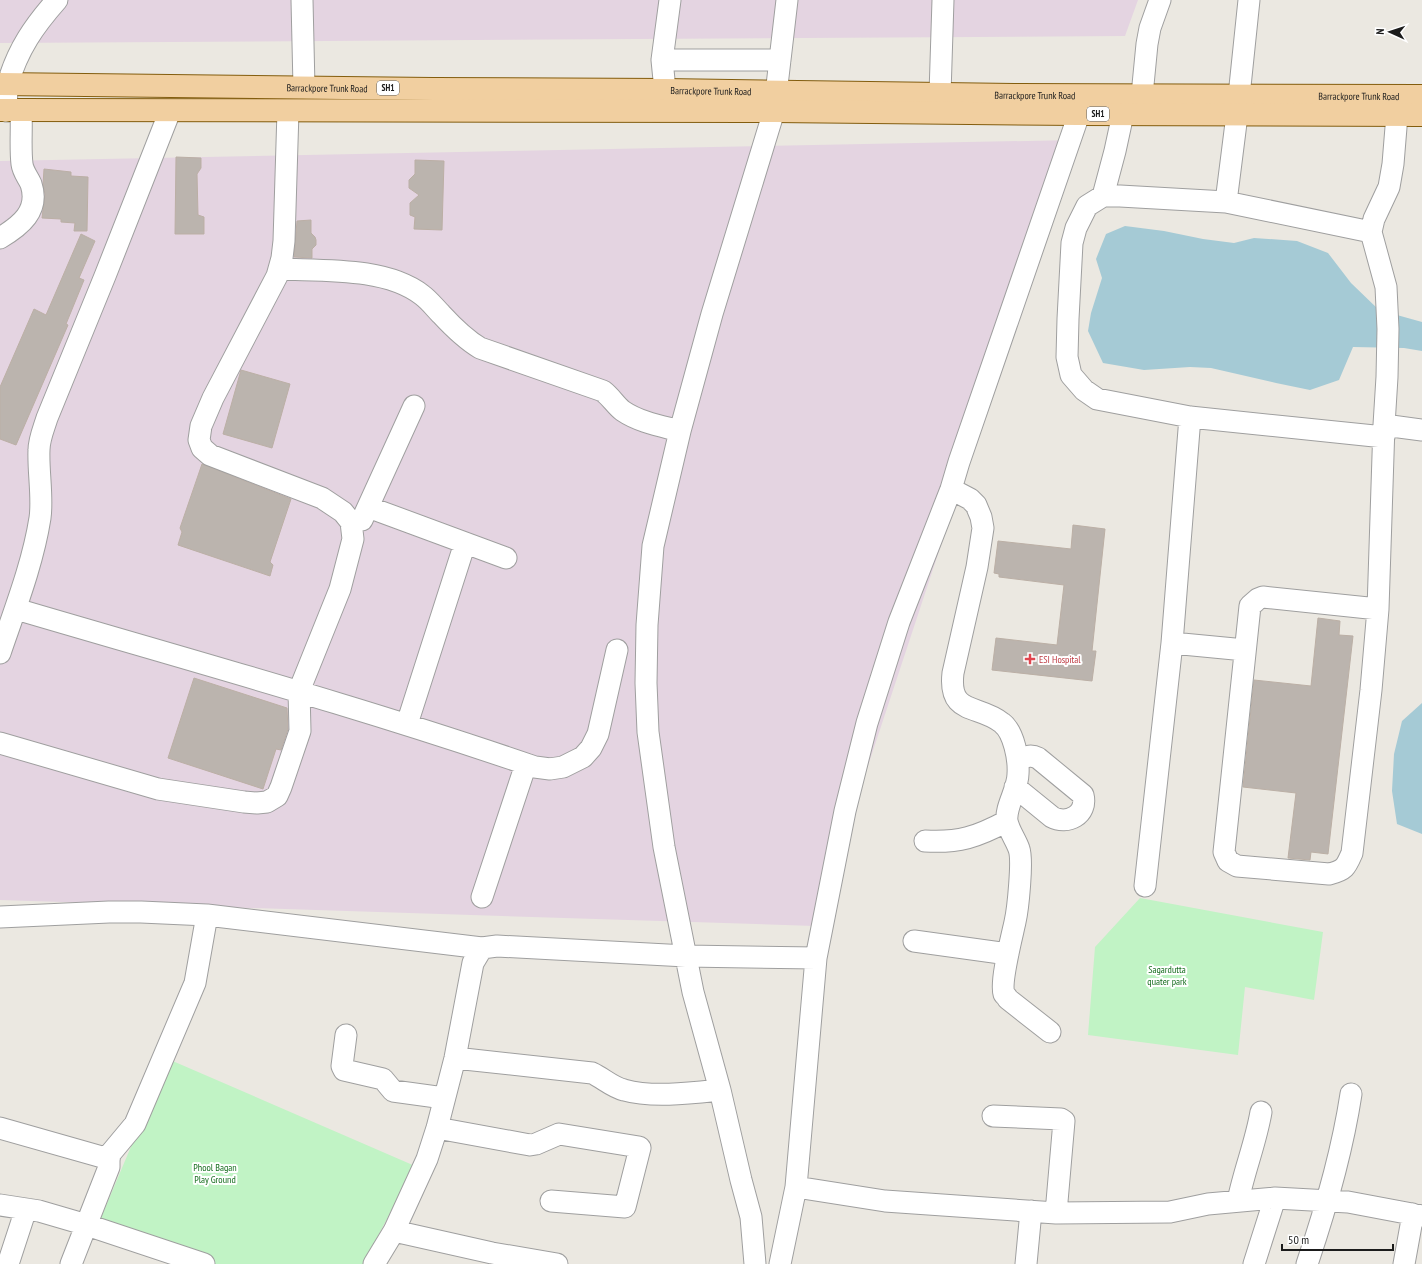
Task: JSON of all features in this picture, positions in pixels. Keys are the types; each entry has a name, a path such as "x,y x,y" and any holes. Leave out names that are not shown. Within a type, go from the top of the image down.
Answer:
{"main road":[{"name":"Barrackpore Trunk Road","path":"4,84 665,90 775,101 1080,105 1142,95 1238,105 1397,115 1422,115"},
{"name":"Barrackpore Trunk Road","path":"9,111 288,111 775,101 940,94 1080,105 1123,114 1238,105 1422,96"}],"street":[{"path":"0,238 18,227 23,222 32,204 33,191 22,165 4,84 32,30 57,0"},
{"path":"302,0 304,87"},
{"path":"665,90 662,60 670,0"},
{"path":"755,1264 751,1217 720,1090 693,992 664,847 648,732 646,683 647,625 653,546 680,431 712,314 775,101 787,0"},
{"path":"940,94 943,0"},
{"path":"1142,95 1150,28 1160,0"},
{"path":"1226,202 1249,0"},
{"path":"662,60 780,60"},
{"path":"780,1264 796,1187 816,958 846,810 867,723 899,622 951,489 1080,105"},
{"path":"0,653 16,609 33,551 41,516 40,438 170,110"},
{"path":"288,111 283,246 280,269 266,300 213,398 201,426 199,440 202,448 210,455 322,498 343,512 351,522 353,539"},
{"path":"1103,196 1123,114"},
{"path":"1378,609 1263,597 1258,599 1250,606 1224,852 1228,861 1236,866 1330,874 1338,872 1346,867 1352,853 1371,690 1378,609 1388,355 1386,287 1372,232 1374,219 1389,187 1394,164 1397,115"},
{"path":"1372,232 1226,202 1103,196 1087,206 1076,228 1072,243 1067,357 1071,375 1084,390 1097,399 1190,417 1384,431 1422,430"},
{"path":"280,269 354,272 391,279 411,287 424,296 468,341 480,348 603,391 622,411 631,416 680,431"},
{"path":"0,743 158,789 256,803 267,802 277,796 300,731 298,691 340,589 353,539 414,406"},
{"path":"1146,886 1172,643 1190,417"},
{"path":"951,489 970,499 976,505 981,517 983,528 977,567 953,673 953,691 961,703 966,707 996,719 1006,727 1018,761 1018,776 1008,809 1007,822 1019,850 1020,857 1018,907 1008,954 1003,987 1004,994 1008,999 1050,1032"},
{"path":"368,507 506,558"},
{"path":"407,724 465,543"},
{"path":"16,609 298,691 407,724 535,767 550,770 563,768 583,757 591,748 598,734 617,650"},
{"path":"1172,643 1245,650"},
{"path":"1015,787 1052,817 1058,820 1066,820 1073,817 1080,812 1084,806 1083,795 1038,758 1034,756 1027,756 1018,761"},
{"path":"482,898 526,764"},
{"path":"925,841 955,841 971,838 1007,822"},
{"path":"0,917 116,912 207,915 482,948 497,946 686,956 816,958"},
{"path":"71,1264 109,1167 108,1160 110,1154 134,1124 196,983 207,915"},
{"path":"914,941 1008,954"},
{"path":"374,1264 394,1231 427,1159 437,1128 455,1058 472,963 482,948"},
{"path":"346,1035 342,1066 344,1070 383,1079 393,1091 444,1098"},
{"path":"455,1058 592,1073 615,1087 626,1091 640,1093 689,1094 720,1090"},
{"path":"1307,1264 1328,1201 1344,1139 1351,1094"},
{"path":"1238,1201 1242,1182 1259,1126 1261,1112"},
{"path":"993,1116 1061,1119 1064,1121 1056,1213"},
{"path":"0,1128 102,1156 108,1160"},
{"path":"437,1128 530,1144 536,1144 559,1134 640,1148 625,1207 551,1201"},
{"path":"796,1187 885,1201 1056,1213 1170,1212 1208,1204 1275,1198 1348,1202 1420,1214 1404,1264"},
{"path":"1254,1264 1275,1198"},
{"path":"0,1205 39,1211 87,1225 204,1264"},
{"path":"8,1264 26,1209"},
{"path":"1026,1264 1031,1211"},
{"path":"394,1231 492,1253 556,1264"}],"shaded area":[{"path":"0,0 1138,0 1125,36 0,43"},
{"path":"1075,140 815,926 0,900 0,161"}],"green space":[{"name":"Sagardutta quater park","path":"1140,898 1323,932 1314,1000 1245,987 1238,1055 1088,1035 1095,947"},
{"name":"Phool Bagan Play Ground","path":"168,1059 415,1166 363,1264 213,1264 100,1220"}],"water":[{"path":"1125,226 1234,243 1254,238 1297,241 1328,253 1351,283 1379,310 1422,322 1422,351 1404,348 1353,347 1339,380 1310,390 1211,368 1190,367 1144,370 1103,363 1088,331 1091,313 1102,278 1096,259 1106,234"},
{"path":"1422,703 1422,834 1397,824 1392,791 1394,754 1402,721"}],"building":[{"path":"176,157 201,158 201,168 197,174 198,215 204,217 204,234 175,234"},
{"path":"415,160 444,161 442,230 414,229 415,217 410,215 410,203 419,195 409,188 409,180 415,174"},
{"path":"44,169 71,172 71,176 88,177 87,231 74,231 75,223 61,222 61,219 42,218 45,194 43,185"},
{"path":"311,220 311,233 316,240 316,245 312,249 312,258 294,257 297,221"},
{"path":"81,234 95,241 79,278 84,280 66,324 68,325 16,445 0,439 0,387 34,309 46,315"},
{"path":"241,370 290,384 272,448 223,434"},
{"path":"202,464 291,499 270,562 273,565 270,576 178,545 182,532 180,528"},
{"path":"1073,525 1105,529 1092,651 1096,651 1092,681 992,670 996,638 1057,645 1064,585 999,577 999,574 994,573 998,541 1071,549"},
{"path":"1318,618 1340,621 1339,635 1353,636 1328,854 1311,852 1310,860 1288,858 1296,793 1243,787 1254,680 1311,686"},
{"path":"194,678 287,708 288,729 281,750 276,749 263,789 168,758"}],"place":[{"name":"ESI Hospital","path":"1030,659"}]}
